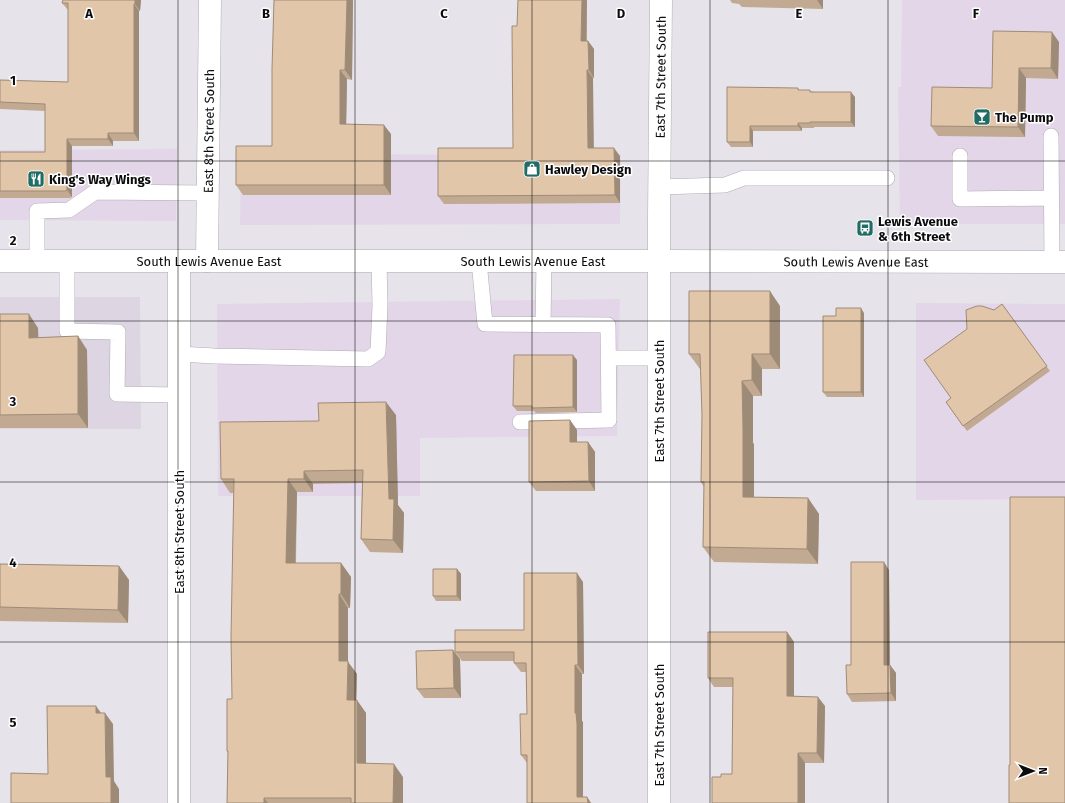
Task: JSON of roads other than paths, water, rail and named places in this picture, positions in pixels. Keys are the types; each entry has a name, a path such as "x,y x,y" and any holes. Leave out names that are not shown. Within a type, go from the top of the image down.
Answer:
{"street":[{"name":"East 8th Street South","path":"207,261 210,0"},
{"name":"East 7th Street South","path":"659,803 659,261 661,0"},
{"name":"South Lewis Avenue East","path":"0,261 1058,262"},
{"name":"East 8th Street South","path":"179,261 179,803"}],"lane":[{"path":"1051,136 1051,198 1058,262"},
{"path":"960,156 960,199 1051,198"},
{"path":"660,187 725,186 744,178 887,178"},
{"path":"37,261 37,211 69,210 95,192 208,193"},
{"path":"67,261 67,331 118,332 117,394 179,395"},
{"path":"179,354 368,359 378,352 380,305 379,261"},
{"path":"479,261 485,324 608,325 609,420 520,422"},
{"path":"543,324 544,261"},
{"path":"608,358 659,358"}],"place":[{"name":"The Pump","path":"982,117"},
{"name":"Hawley Design","path":"532,169"},
{"name":"King's Way Wings","path":"36,179"},
{"name":"Lewis Avenue & 6th Street","path":"865,228"}]}
